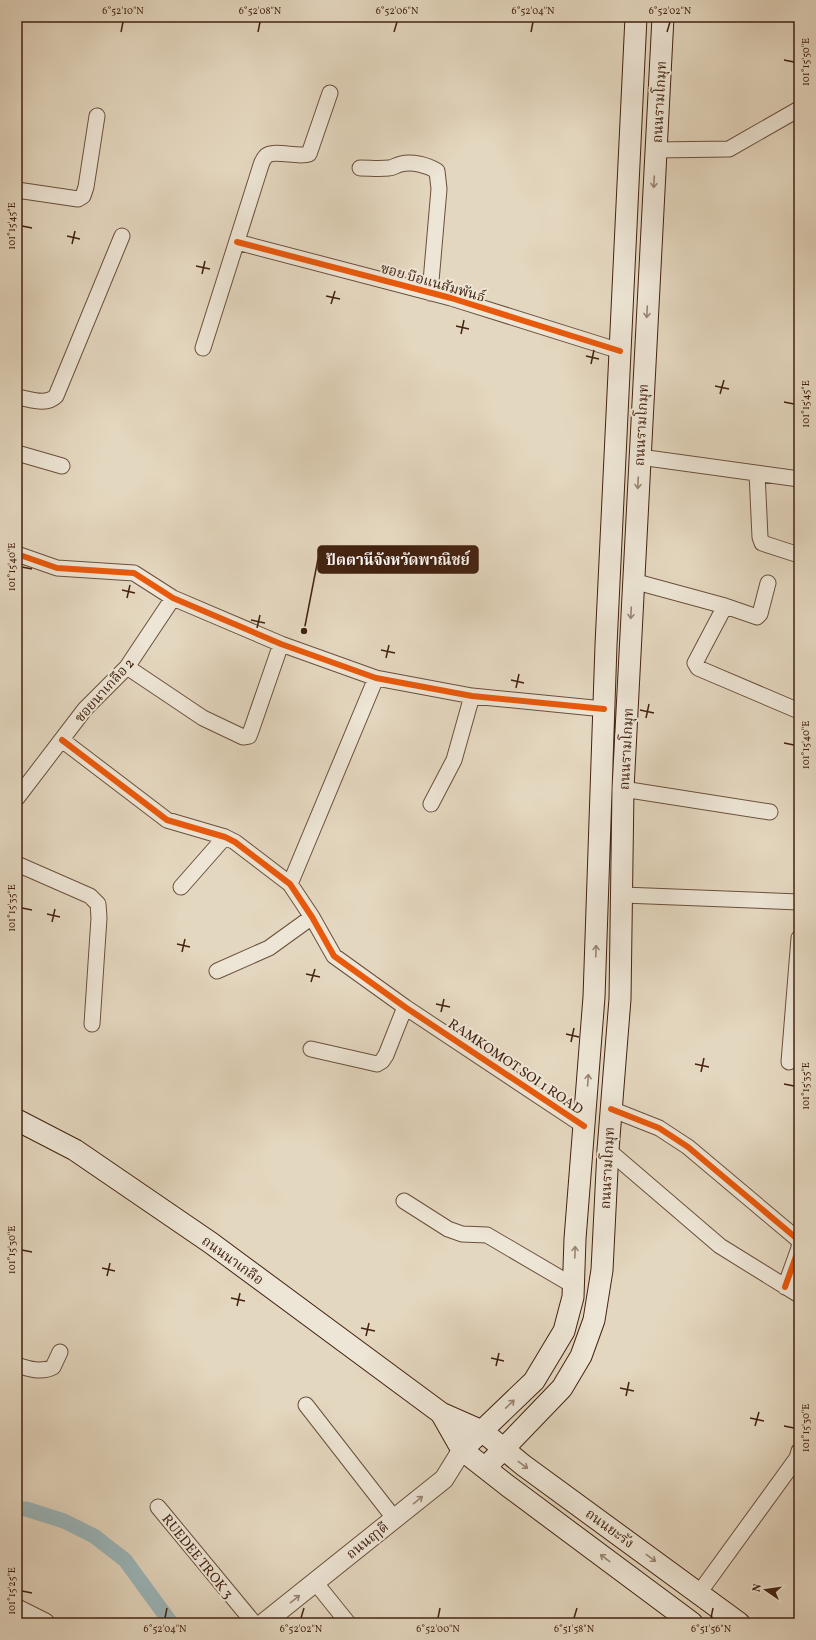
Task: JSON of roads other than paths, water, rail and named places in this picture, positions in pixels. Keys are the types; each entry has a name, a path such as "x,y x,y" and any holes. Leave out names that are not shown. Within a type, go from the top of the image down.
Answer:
{"main road":[{"name":"ถนนรามโกมุท","path":"462,1450 534,1380 564,1331 573,1297 575,1239 594,997 604,709 636,17"},
{"name":"ถนนรามโกมุท","path":"485,1468 562,1389 581,1356 594,1320 602,1270 608,1150 620,999 623,895 623,789 663,17"},
{"path":"635,52 662,50"},
{"name":"ถนนนาเกลือ","path":"17,1120 75,1150 211,1243 441,1413 482,1432"},
{"name":"ถนนนาเกลือ","path":"441,1413 462,1450"},
{"name":"ถนนยะรัง","path":"482,1432 522,1465 739,1623"},
{"name":"ถนนยะรัง","path":"462,1450 692,1623"}],"street":[{"path":"203,348 261,165 266,156 270,154 288,153 302,156 309,154 330,94"},
{"path":"656,150 729,149 799,109"},
{"path":"17,190 78,199 83,196 86,187 97,116"},
{"path":"360,168 377,169 391,168 402,164 420,164 437,171 439,189 430,293"},
{"path":"17,397 45,402 51,401 56,396 122,236"},
{"name":"ซอย บือแนสัมพันธ์","path":"237,242 430,293 620,351"},
{"path":"17,453 62,466"},
{"path":"640,457 799,479"},
{"path":"757,473 760,537 762,543 799,555"},
{"path":"17,554 57,568 134,573 173,598 281,644 376,678 472,696 604,709"},
{"path":"633,581 725,606 756,617 760,614 768,583"},
{"name":"ซอยนาเกลือ 2","path":"17,798 85,709 127,667 173,598"},
{"path":"725,606 695,663 698,668 799,711"},
{"path":"127,667 203,718 243,737 248,736 252,728 281,644"},
{"path":"290,884 376,678"},
{"path":"431,804 454,760 472,696"},
{"name":"RAMKOMOT SOI 1 ROAD","path":"62,740 167,820 235,842 290,884 312,917 334,956 405,1006 584,1126"},
{"path":"623,789 770,812"},
{"path":"181,887 225,838"},
{"path":"17,864 90,896 98,904 99,918 92,1024"},
{"path":"623,895 799,902"},
{"path":"217,971 270,948 312,917"},
{"path":"789,1062 799,938"},
{"path":"311,1050 376,1064 382,1061 386,1055 405,1006"},
{"path":"611,1109 659,1128 688,1147 799,1241 799,1248 785,1287"},
{"path":"608,1150 720,1246 799,1295"},
{"path":"404,1201 448,1229 462,1234 487,1235 574,1286"},
{"path":"17,1366 35,1370 48,1370 53,1367 60,1352"},
{"path":"306,1405 394,1518"},
{"name":"ถนนฤๅดี","path":"264,1623 444,1479 462,1450"},
{"path":"699,1593 797,1458 799,1451"},
{"name":"RUEDEE TROK 3","path":"158,1507 254,1623"},
{"path":"315,1582 348,1623"},
{"path":"17,1610 45,1623"}],"waterway":[{"path":"17,1509 26,1509 64,1521 94,1536 125,1560 171,1623"}],"place":[{"name":"ปัตตานีจังหวัดพาณิชย์","path":"304,631"}]}
